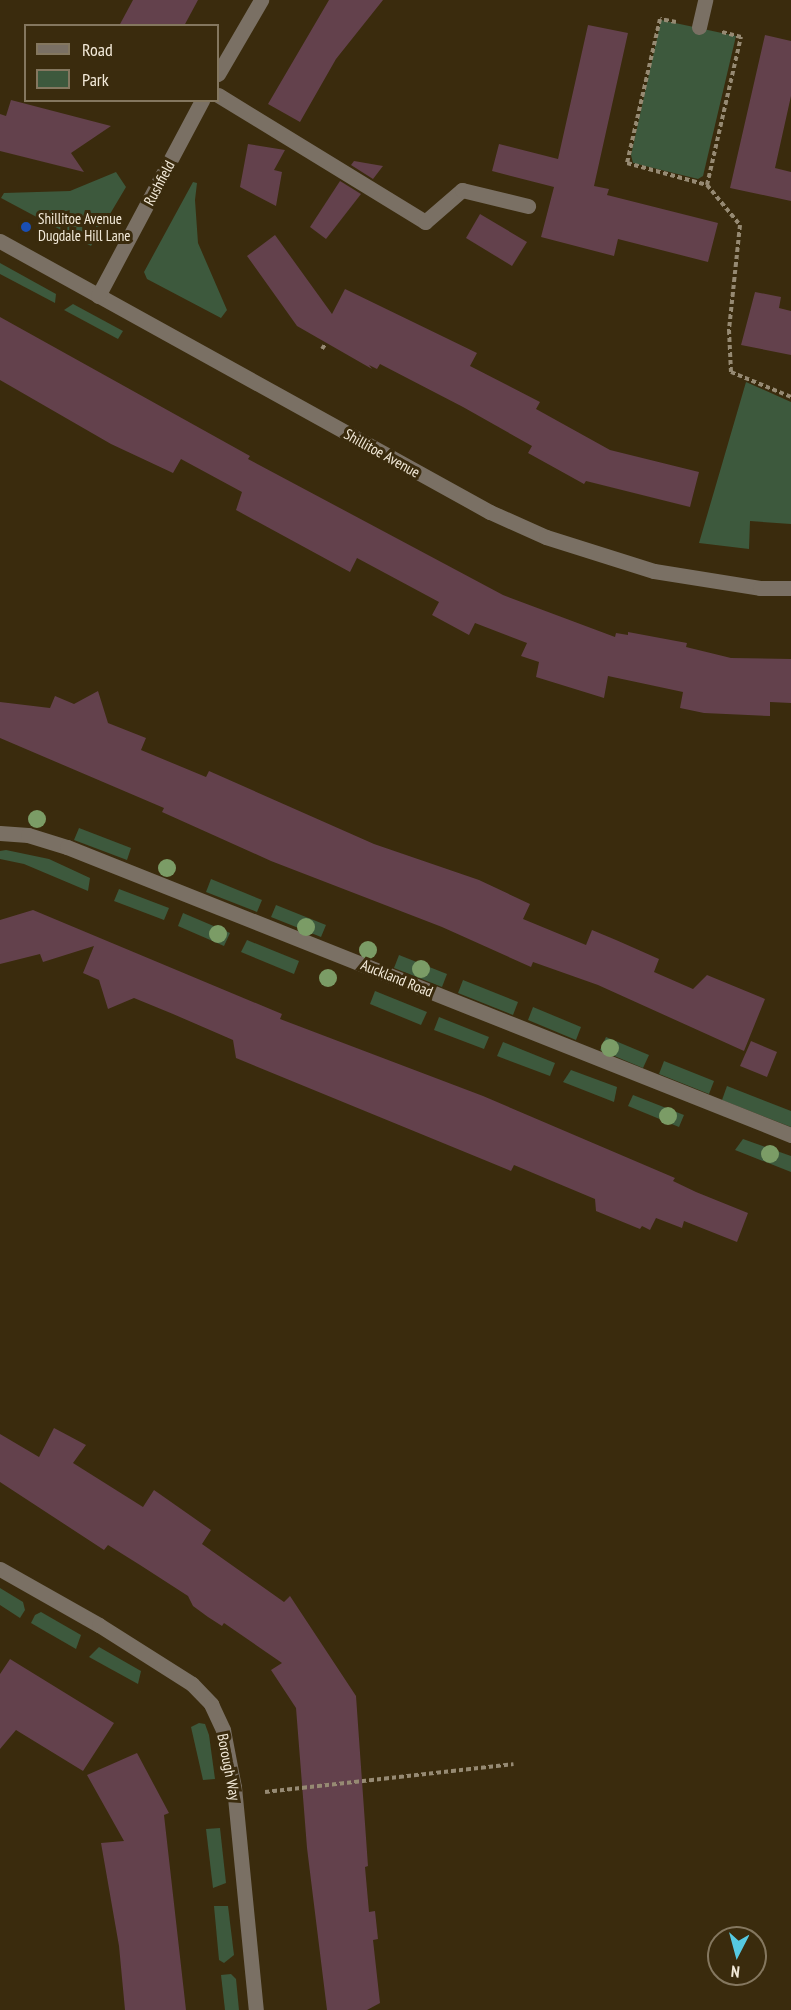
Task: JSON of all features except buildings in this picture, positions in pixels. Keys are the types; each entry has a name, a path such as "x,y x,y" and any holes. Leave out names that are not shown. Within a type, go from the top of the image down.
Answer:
{"street":[{"path":"219,72 261,0"},
{"path":"699,27 705,0"},
{"path":"219,96 425,222 462,190 528,206"},
{"name":"Rushfield","path":"98,296 201,102"},
{"name":"Shillitoe Avenue","path":"0,241 490,512 546,537 654,571 760,588 791,588"},
{"name":"Auckland Road","path":"0,833 28,835 67,847 791,1135"},
{"name":"Borough Way","path":"0,1569 99,1625 192,1684 211,1704 223,1730 234,1787 256,2010"}],"path":[{"path":"707,184 741,37 660,19 627,163 707,184 740,225 729,330 731,372 791,397"},
{"path":"322,350 326,343"},
{"path":"266,1792 513,1764"}],"green space":[{"path":"661,20 736,36 703,176 698,179 633,163 631,155"},
{"path":"116,172 126,187 91,246 1,198 4,193 70,191"},
{"path":"193,182 197,183 195,200 198,243 227,310 221,318 147,279 144,272"},
{"path":"0,263 56,294 55,303 0,274"},
{"path":"73,304 123,331 118,339 64,310"},
{"path":"746,382 791,402 791,524 750,521 749,549 699,543"},
{"path":"79,828 131,848 127,860 74,840"},
{"path":"6,850 49,859 90,878 88,891 24,864 0,859 0,851"},
{"path":"211,879 262,900 257,912 206,892"},
{"path":"119,889 169,908 164,920 114,901"},
{"path":"276,905 326,925 321,937 271,917"},
{"path":"183,913 230,933 224,946 178,926"},
{"path":"247,940 299,961 294,974 241,952"},
{"path":"399,955 447,974 442,987 394,968"},
{"path":"463,980 518,1002 513,1015 458,993"},
{"path":"375,991 427,1012 421,1025 370,1004"},
{"path":"533,1007 581,1027 576,1040 528,1020"},
{"path":"439,1017 489,1037 484,1049 434,1030"},
{"path":"606,1037 649,1055 643,1068 600,1050"},
{"path":"503,1042 555,1063 550,1076 497,1056"},
{"path":"664,1061 714,1081 709,1094 659,1074"},
{"path":"571,1070 617,1087 614,1102 563,1082"},
{"path":"727,1086 791,1111 791,1127 722,1100"},
{"path":"633,1095 684,1115 679,1127 628,1106"},
{"path":"743,1139 791,1156 791,1172 735,1150"},
{"path":"0,1588 23,1602 25,1610 20,1618 0,1605"},
{"path":"41,1612 81,1635 76,1649 31,1623 35,1615"},
{"path":"99,1647 141,1671 138,1684 89,1657"},
{"path":"199,1723 205,1724 209,1735 215,1779 203,1780 191,1727"},
{"path":"220,1828 226,1883 213,1888 206,1829"},
{"path":"214,1906 228,1906 234,1955 224,1963 219,1960"},
{"path":"231,1974 236,1979 239,2010 225,2010 221,1975"}],"place":[{"name":"Shillitoe Avenue Dugdale Hill Lane","path":"26,227"}]}
